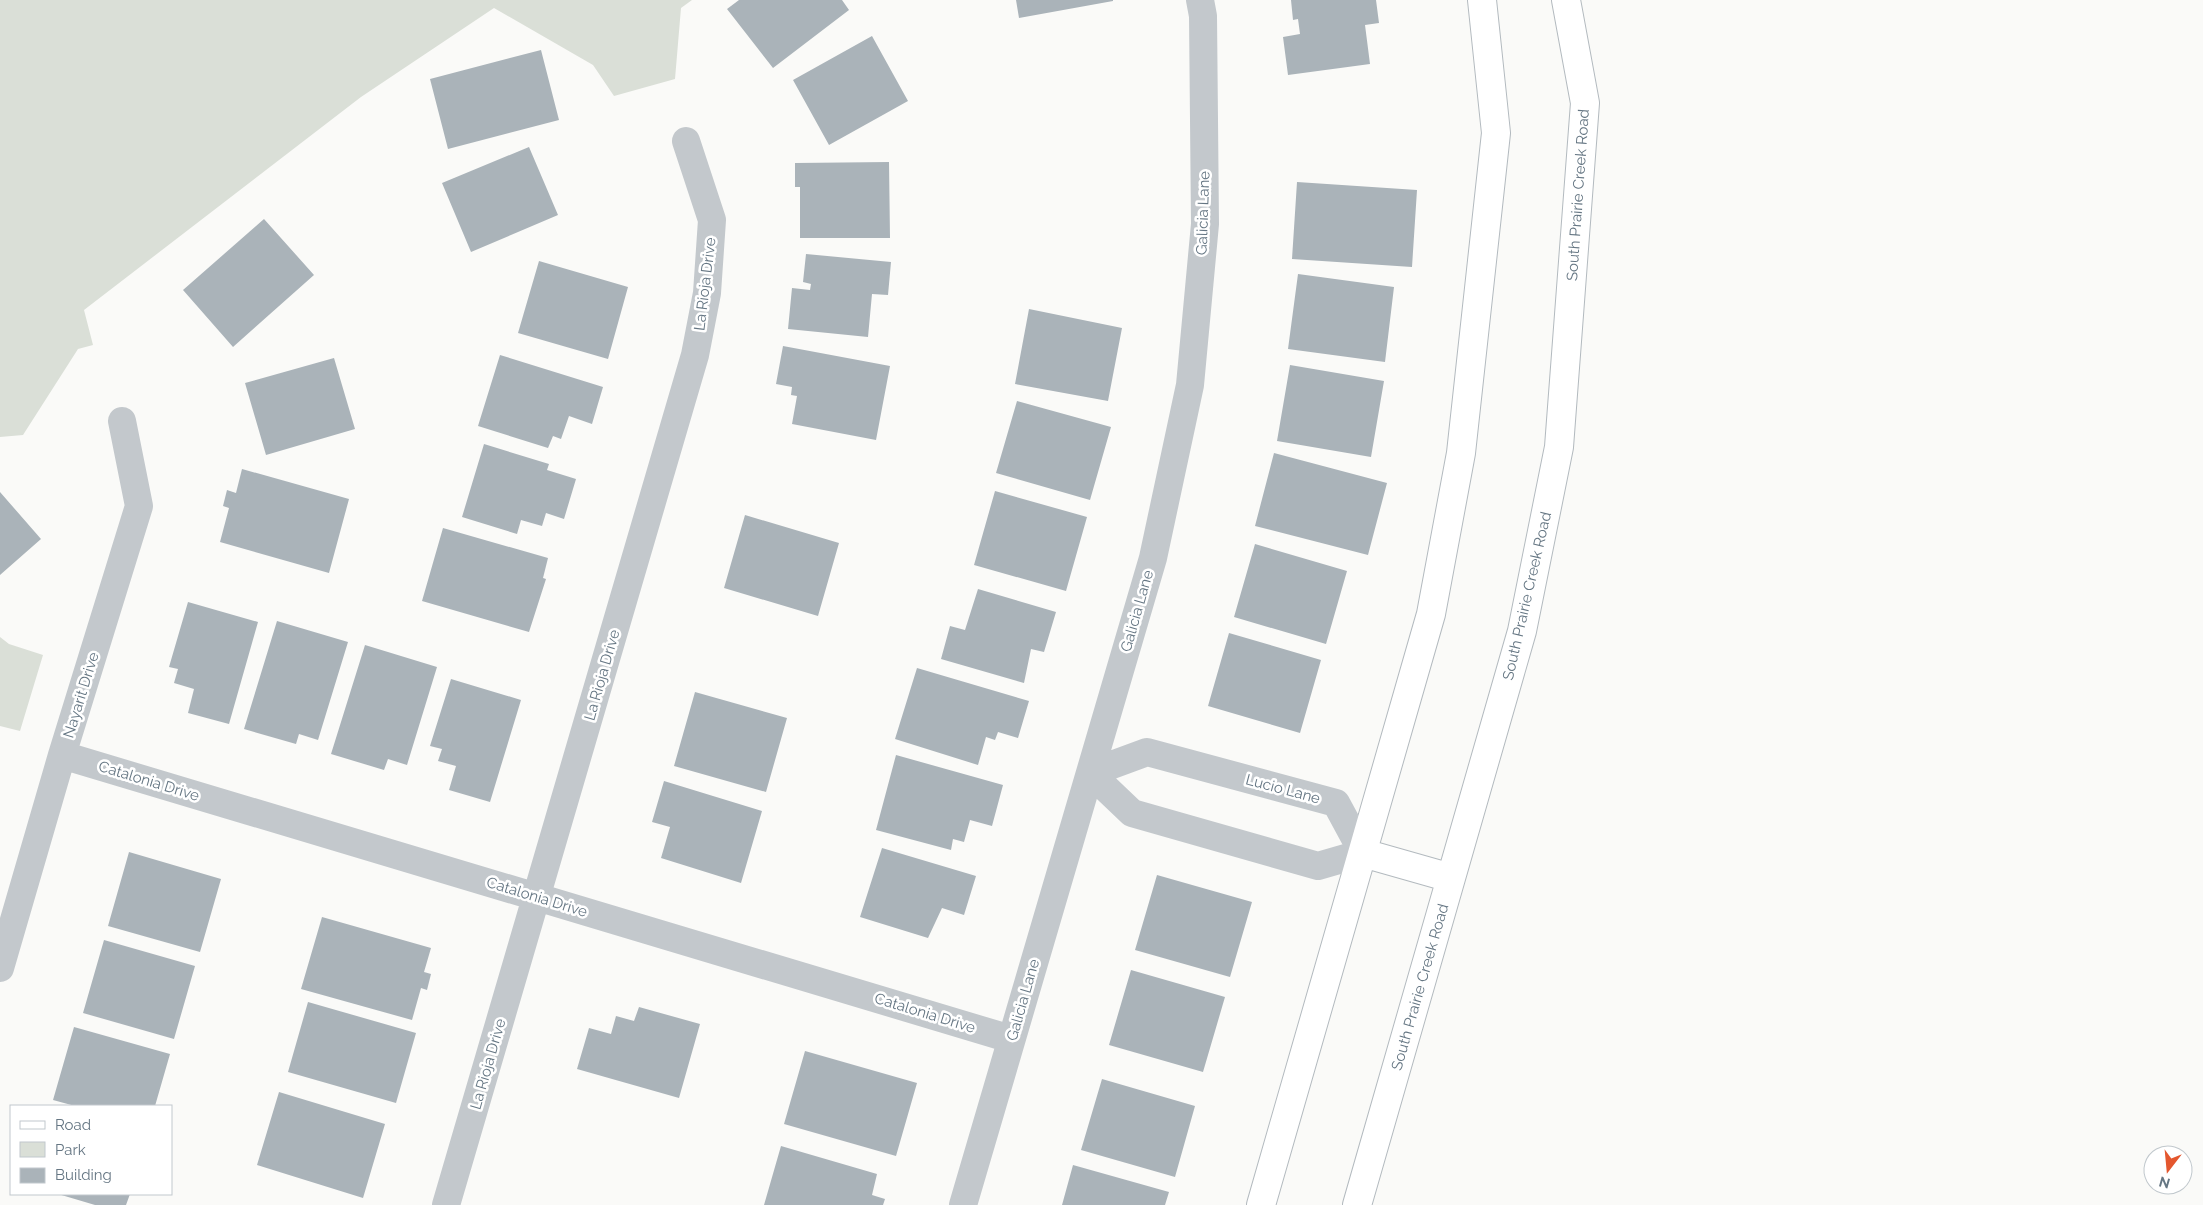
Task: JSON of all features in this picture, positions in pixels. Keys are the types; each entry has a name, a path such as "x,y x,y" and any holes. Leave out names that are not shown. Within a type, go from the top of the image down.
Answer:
{"main road":[{"path":"1262,1205 1431,614 1462,453 1496,133 1482,0"},
{"name":"South Prairie Creek Road","path":"1357,1205 1522,631 1559,448 1585,103 1566,0"},
{"path":"1363,853 1452,878"}],"street":[{"name":"Galicia Lane","path":"963,1205 1152,558 1190,385 1204,224 1204,16 1200,0"},
{"name":"La Rioja Drive","path":"446,1205 695,355 707,292 712,220 686,141"},
{"name":"Nayarit Drive","path":"0,968 62,755 139,506 122,420"},
{"name":"Lucio Lane","path":"1090,773 1147,752 1336,803 1363,853"},
{"name":"Catalonia Drive","path":"62,755 1012,1039"},
{"path":"1090,773 1132,813 1142,816 1318,866 1363,853"}],"green space":[{"path":"0,0 692,0 681,8 675,79 614,96 593,65 494,8 361,97 84,310 93,345 78,349 23,435 0,437"},
{"path":"0,637 9,644 43,655 20,731 0,726"}],"building":[{"path":"739,0 842,0 849,10 773,68 727,9"},
{"path":"1016,0 1113,0 1113,1 1019,18"},
{"path":"1291,0 1376,0 1379,23 1365,25 1370,64 1288,75 1283,37 1300,34 1298,19 1293,20"},
{"path":"872,36 908,101 829,145 793,80"},
{"path":"541,50 559,120 448,149 430,79"},
{"path":"529,147 558,215 471,252 442,183"},
{"path":"889,162 890,238 800,238 800,187 795,187 795,163"},
{"path":"1297,182 1417,190 1412,267 1292,259"},
{"path":"264,219 314,275 233,347 183,290"},
{"path":"806,254 891,262 888,295 872,294 868,337 788,329 792,288 810,290 811,284 803,282"},
{"path":"539,261 628,287 608,359 518,333"},
{"path":"1298,274 1394,287 1385,362 1288,349"},
{"path":"1029,309 1122,328 1108,401 1015,384"},
{"path":"783,346 890,366 876,440 792,424 797,396 791,395 792,387 776,384"},
{"path":"500,355 603,387 592,424 569,416 561,439 553,436 548,448 478,426"},
{"path":"334,358 355,429 266,455 245,383"},
{"path":"1290,365 1384,381 1371,457 1277,441"},
{"path":"1017,401 1111,427 1090,500 996,473"},
{"path":"484,444 549,464 547,470 576,479 564,519 546,513 542,526 521,520 517,534 462,517"},
{"path":"1274,453 1387,483 1368,555 1255,526"},
{"path":"242,469 349,499 329,573 220,542 229,508 223,506 227,490 236,493"},
{"path":"995,491 1087,517 1066,591 974,565"},
{"path":"0,492 41,539 0,575"},
{"path":"745,515 839,543 818,616 724,588"},
{"path":"443,528 548,558 543,578 546,579 529,632 422,601"},
{"path":"1255,544 1347,571 1326,644 1234,617"},
{"path":"978,589 1056,612 1044,652 1031,649 1024,683 941,659 950,626 965,630"},
{"path":"188,602 258,622 229,724 188,713 194,689 174,683 178,669 169,667"},
{"path":"277,621 348,642 318,740 299,734 296,744 244,729"},
{"path":"1229,633 1321,660 1300,733 1208,706"},
{"path":"365,645 437,667 407,765 388,759 384,770 331,754"},
{"path":"917,668 1029,701 1018,738 998,732 995,740 986,737 978,765 895,739"},
{"path":"451,679 521,700 490,802 449,790 456,766 438,761 442,749 430,746"},
{"path":"695,692 787,718 766,792 674,766"},
{"path":"896,755 1003,785 992,826 970,820 964,842 953,839 951,850 876,830"},
{"path":"664,781 762,811 741,883 661,858 670,827 652,822"},
{"path":"882,848 976,876 964,915 942,908 928,938 860,917"},
{"path":"129,852 221,879 200,952 108,926"},
{"path":"1157,875 1252,902 1230,977 1135,950"},
{"path":"322,917 431,948 424,972 431,974 427,990 421,988 412,1020 301,989"},
{"path":"104,940 195,966 174,1039 83,1013"},
{"path":"1131,970 1225,997 1203,1072 1109,1045"},
{"path":"308,1002 416,1033 396,1103 288,1072"},
{"path":"639,1007 700,1024 679,1098 577,1069 589,1028 611,1034 616,1016 634,1021"},
{"path":"74,1027 170,1054 155,1105 71,1105 53,1100"},
{"path":"805,1051 917,1083 896,1156 784,1124"},
{"path":"1102,1079 1195,1106 1175,1177 1081,1150"},
{"path":"279,1092 385,1124 363,1198 257,1165"},
{"path":"781,1146 877,1174 872,1195 885,1199 883,1205 764,1205"},
{"path":"1073,1165 1169,1192 1165,1205 1062,1205"},
{"path":"61,1195 130,1195 126,1205 95,1205"}]}
